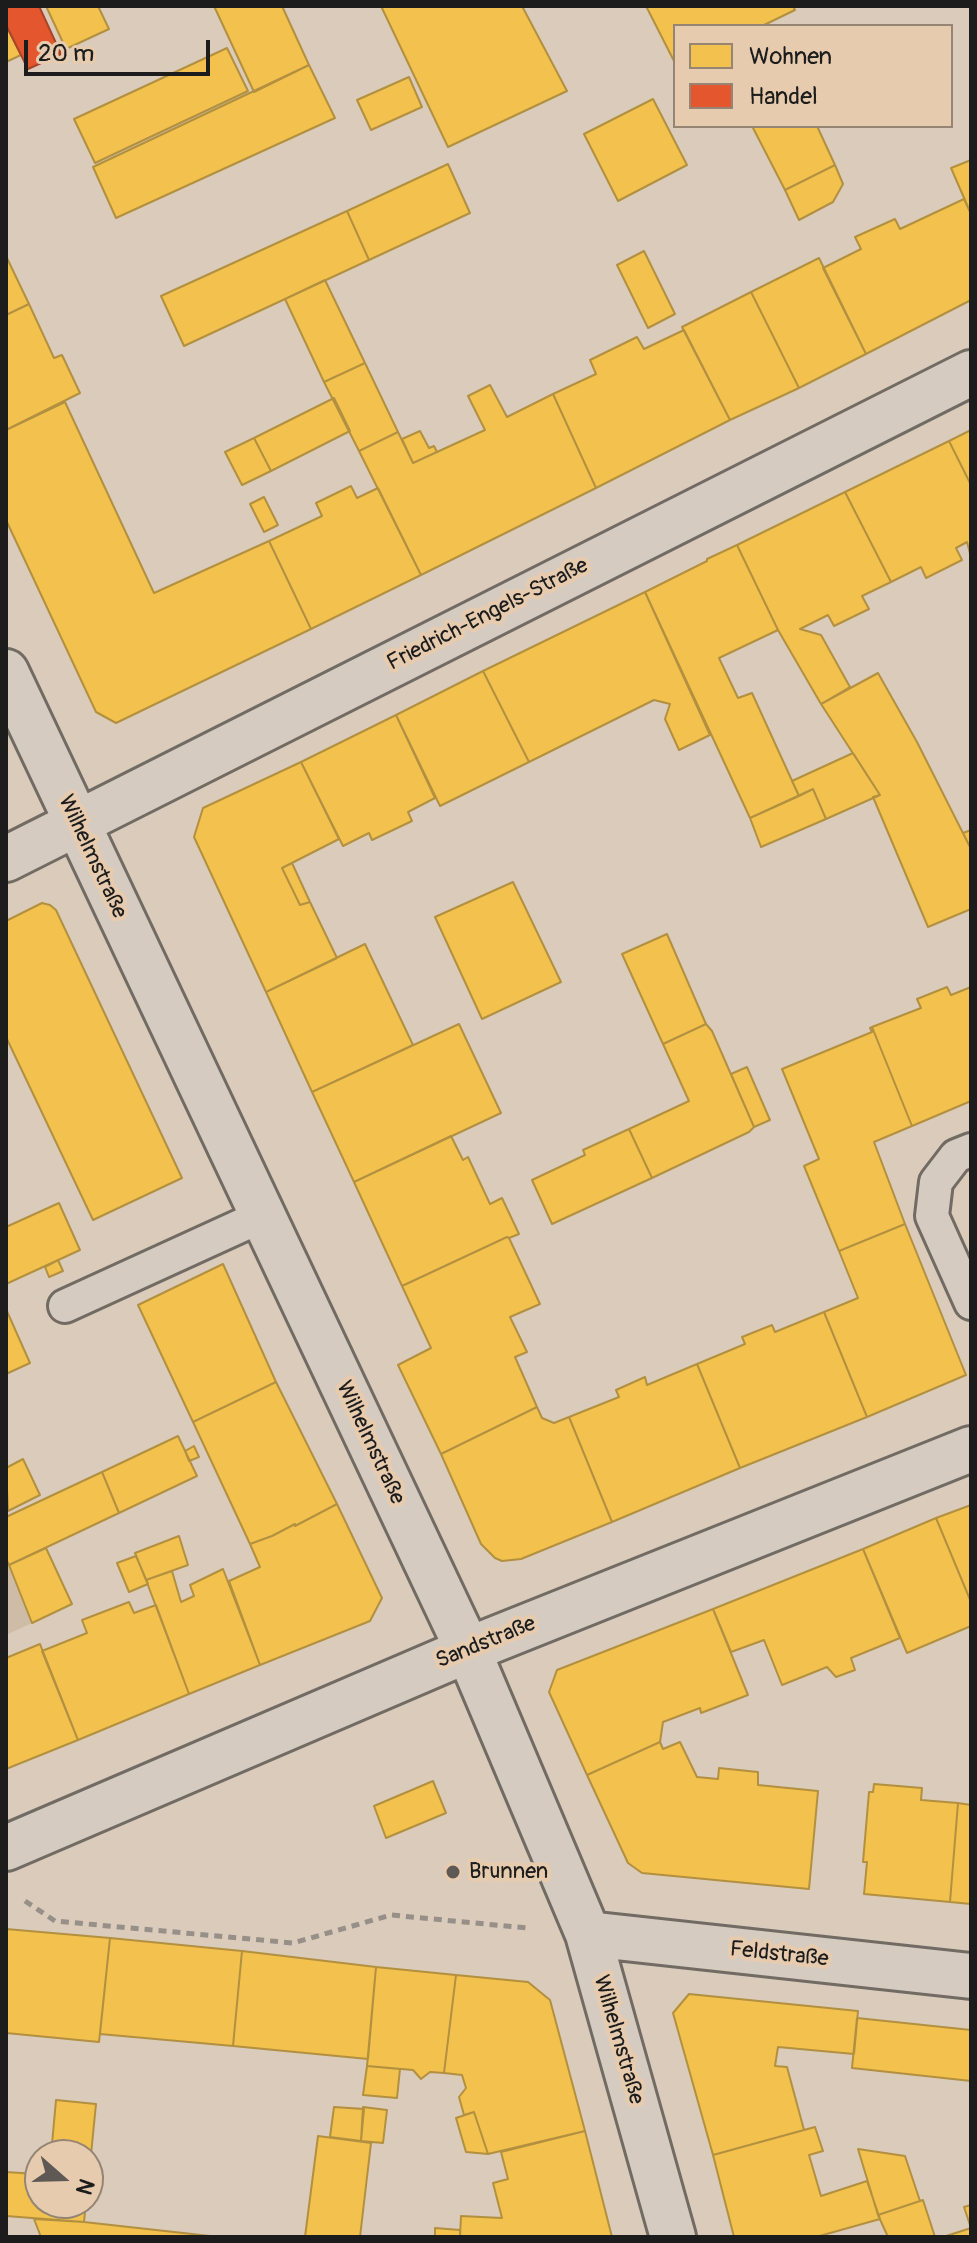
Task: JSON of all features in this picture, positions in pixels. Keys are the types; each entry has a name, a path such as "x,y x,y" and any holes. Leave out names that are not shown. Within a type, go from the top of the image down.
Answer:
{"street":[{"name":"Friedrich-Engels-Straße","path":"6,859 971,373"},
{"name":"Wilhelmstraße","path":"6,672 468,1650 588,1934 673,2237"},
{"name":"Sandstraße","path":"6,1848 468,1650 971,1449"},
{"name":"Feldstraße","path":"588,1934 971,1976"}],"lane":[{"path":"971,1150 956,1156 936,1182 932,1216 971,1303"},
{"path":"65,1306 262,1216"}],"path":[{"path":"18,1897 55,1921 293,1943 391,1915 588,1934"}],"shaded area":[{"path":"6,1559 32,1623 6,1635"}],"building: Wohnen":[{"path":"46,6 98,6 109,29 66,49"},
{"path":"214,6 282,6 309,65 254,92"},
{"path":"381,6 522,6 567,91 448,147"},
{"path":"646,6 793,6 795,10 766,24 673,24 673,59"},
{"path":"6,25 21,55 6,62"},
{"path":"227,48 248,91 95,163 74,119"},
{"path":"309,65 335,118 116,218 93,167"},
{"path":"409,77 422,107 371,130 357,100"},
{"path":"653,99 687,165 618,201 584,134"},
{"path":"753,128 818,128 835,165 785,190"},
{"path":"971,160 971,214 951,168"},
{"path":"448,164 470,213 369,260 347,211"},
{"path":"835,165 843,184 833,202 799,220 785,190"},
{"path":"964,199 971,214 971,300 866,354 823,268 861,249 855,237 895,219 900,229"},
{"path":"347,211 369,260 184,346 161,296"},
{"path":"644,251 675,314 648,328 617,265"},
{"path":"6,256 29,304 6,315"},
{"path":"819,258 866,354 799,388 751,292"},
{"path":"325,280 365,363 324,382 285,299"},
{"path":"751,292 799,388 730,420 682,327"},
{"path":"29,304 54,358 62,355 80,393 6,430 6,315"},
{"path":"684,330 730,420 596,488 553,394 596,374 590,360 637,337 644,349"},
{"path":"365,363 398,432 359,451 324,382"},
{"path":"490,385 507,417 553,394 596,488 421,575 359,451 398,432 413,463 485,430 468,396"},
{"path":"334,398 350,431 271,471 254,438"},
{"path":"65,402 154,593 269,541 311,629 116,723 96,712 6,520 6,430"},
{"path":"971,430 971,485 949,441"},
{"path":"420,431 429,448 434,446 437,452 413,463 402,439"},
{"path":"254,438 271,471 242,485 225,452"},
{"path":"949,441 971,485 971,557 967,542 956,548 962,560 926,578 921,567 891,582 845,492"},
{"path":"351,486 357,498 378,488 421,575 311,629 269,541 322,516 316,503"},
{"path":"845,492 891,582 862,596 869,609 834,626 828,615 800,629 821,635 850,687 821,704 778,630 737,545"},
{"path":"264,497 278,525 264,532 250,504"},
{"path":"737,545 778,630 719,658 738,698 752,693 799,796 750,818 645,592"},
{"path":"645,592 710,735 679,750 665,719 670,704 654,700 529,762 483,671"},
{"path":"483,671 529,762 440,806 396,715"},
{"path":"878,673 971,849 971,909 928,927 873,797 880,795 821,704"},
{"path":"396,715 435,798 408,812 412,821 372,840 369,833 343,846 301,762"},
{"path":"853,753 880,795 826,819 813,789 799,796 792,781"},
{"path":"301,762 339,839 282,868 300,905 310,902 337,958 266,992 194,837 203,808"},
{"path":"813,789 826,819 761,847 750,818"},
{"path":"971,830 971,849 963,833"},
{"path":"292,863 310,902 300,905 282,868"},
{"path":"513,882 561,982 482,1019 435,917"},
{"path":"42,903 56,910 182,1178 93,1220 6,1037 6,921"},
{"path":"667,934 706,1024 663,1044 622,954"},
{"path":"365,944 413,1045 312,1092 266,992"},
{"path":"947,987 951,995 971,987 971,1101 912,1126 872,1027 921,1008 917,999"},
{"path":"459,1024 501,1113 354,1182 312,1092"},
{"path":"706,1024 712,1031 754,1127 652,1178 629,1129 689,1101 663,1044"},
{"path":"872,1027 912,1126 874,1142 905,1224 839,1251 804,1166 819,1159 782,1069 872,1032"},
{"path":"747,1067 770,1120 754,1127 731,1074"},
{"path":"629,1129 652,1178 552,1224 532,1180 585,1155 583,1150"},
{"path":"451,1136 463,1160 468,1157 490,1204 502,1198 519,1234 402,1286 354,1182"},
{"path":"59,1203 80,1250 6,1284 6,1227"},
{"path":"905,1224 966,1375 867,1417 824,1312 858,1298 839,1251"},
{"path":"507,1237 540,1304 510,1317 527,1352 515,1357 537,1407 441,1454 398,1365 431,1348 402,1286"},
{"path":"58,1260 63,1271 49,1277 45,1267"},
{"path":"223,1264 276,1382 193,1422 138,1305"},
{"path":"6,1309 30,1363 6,1374"},
{"path":"824,1312 867,1417 740,1468 697,1364 745,1344 742,1337 772,1325 775,1332"},
{"path":"697,1364 740,1468 612,1522 569,1417 619,1397 616,1390 645,1377 647,1385"},
{"path":"276,1382 337,1504 295,1526 250,1544 193,1422"},
{"path":"537,1407 542,1418 554,1423 569,1417 612,1522 521,1559 502,1561 481,1544 441,1454"},
{"path":"178,1436 197,1476 119,1513 102,1472"},
{"path":"194,1446 199,1457 189,1461 185,1451"},
{"path":"23,1459 40,1495 8,1511 6,1468"},
{"path":"102,1472 119,1513 9,1565 6,1559 6,1517"},
{"path":"337,1504 382,1598 370,1621 260,1665 229,1581 260,1567 250,1544 295,1526"},
{"path":"971,1505 971,1602 936,1518"},
{"path":"936,1518 971,1602 971,1626 907,1653 863,1549"},
{"path":"179,1536 188,1565 146,1580 135,1553"},
{"path":"46,1548 72,1604 32,1623 9,1565"},
{"path":"863,1549 900,1638 851,1658 855,1670 836,1677 827,1667 782,1685 764,1640 731,1652 713,1609"},
{"path":"136,1556 148,1584 129,1592 117,1563"},
{"path":"223,1569 260,1665 189,1694 146,1580 172,1571 181,1602 194,1596 190,1585"},
{"path":"129,1602 134,1613 156,1605 189,1694 78,1740 42,1651 87,1633 82,1620"},
{"path":"713,1609 748,1695 701,1713 700,1708 663,1722 660,1742 587,1775 549,1692 557,1670"},
{"path":"40,1644 78,1740 6,1769 6,1658"},
{"path":"660,1742 663,1749 680,1742 697,1777 718,1779 719,1768 758,1772 758,1785 818,1791 809,1889 642,1873 628,1863 587,1775"},
{"path":"433,1781 446,1813 386,1838 374,1806"},
{"path":"874,1784 922,1788 921,1800 958,1803 950,1902 864,1894 867,1862 863,1862 869,1792 873,1792"},
{"path":"958,1803 971,1805 971,1904 950,1902"},
{"path":"6,1929 110,1938 99,2042 6,2033"},
{"path":"110,1938 242,1951 233,2046 100,2034"},
{"path":"242,1951 376,1967 368,2059 233,2046"},
{"path":"376,1967 456,1975 444,2073 430,2072 421,2079 413,2070 367,2066"},
{"path":"456,1975 528,1982 550,2000 585,2131 488,2154 474,2112 464,2115 459,2097 466,2088 462,2075 444,2073"},
{"path":"689,1994 858,2011 854,2054 778,2047 775,2066 787,2067 804,2130 713,2155 673,2013"},
{"path":"857,2018 971,2030 971,2081 852,2068"},
{"path":"367,2066 400,2069 397,2098 363,2095"},
{"path":"56,2100 96,2104 93,2139 52,2139"},
{"path":"334,2107 364,2109 361,2141 330,2137"},
{"path":"363,2107 387,2110 383,2143 361,2141"},
{"path":"474,2112 488,2154 466,2152 456,2118"},
{"path":"815,2127 823,2151 809,2155 821,2196 867,2181 880,2219 816,2237 734,2237 713,2155"},
{"path":"585,2131 612,2237 460,2237 461,2216 502,2218 493,2183 508,2179 501,2152"},
{"path":"318,2136 371,2143 360,2237 305,2237"},
{"path":"858,2149 905,2156 920,2201 878,2215"},
{"path":"6,2172 24,2173 24,2217 6,2216"},
{"path":"923,2200 935,2237 888,2237 878,2215"},
{"path":"971,2205 971,2228 964,2207"},
{"path":"34,2219 219,2237 41,2237"},
{"path":"45,2219 84,2219 84,2222"},
{"path":"435,2228 460,2230 460,2237 435,2237"},
{"path":"971,2228 971,2237 943,2237"}],"building: Handel":[{"path":"6,6 39,6 61,54 28,69 6,25"}],"place":[{"name":"Brunnen","path":"453,1872"}]}
